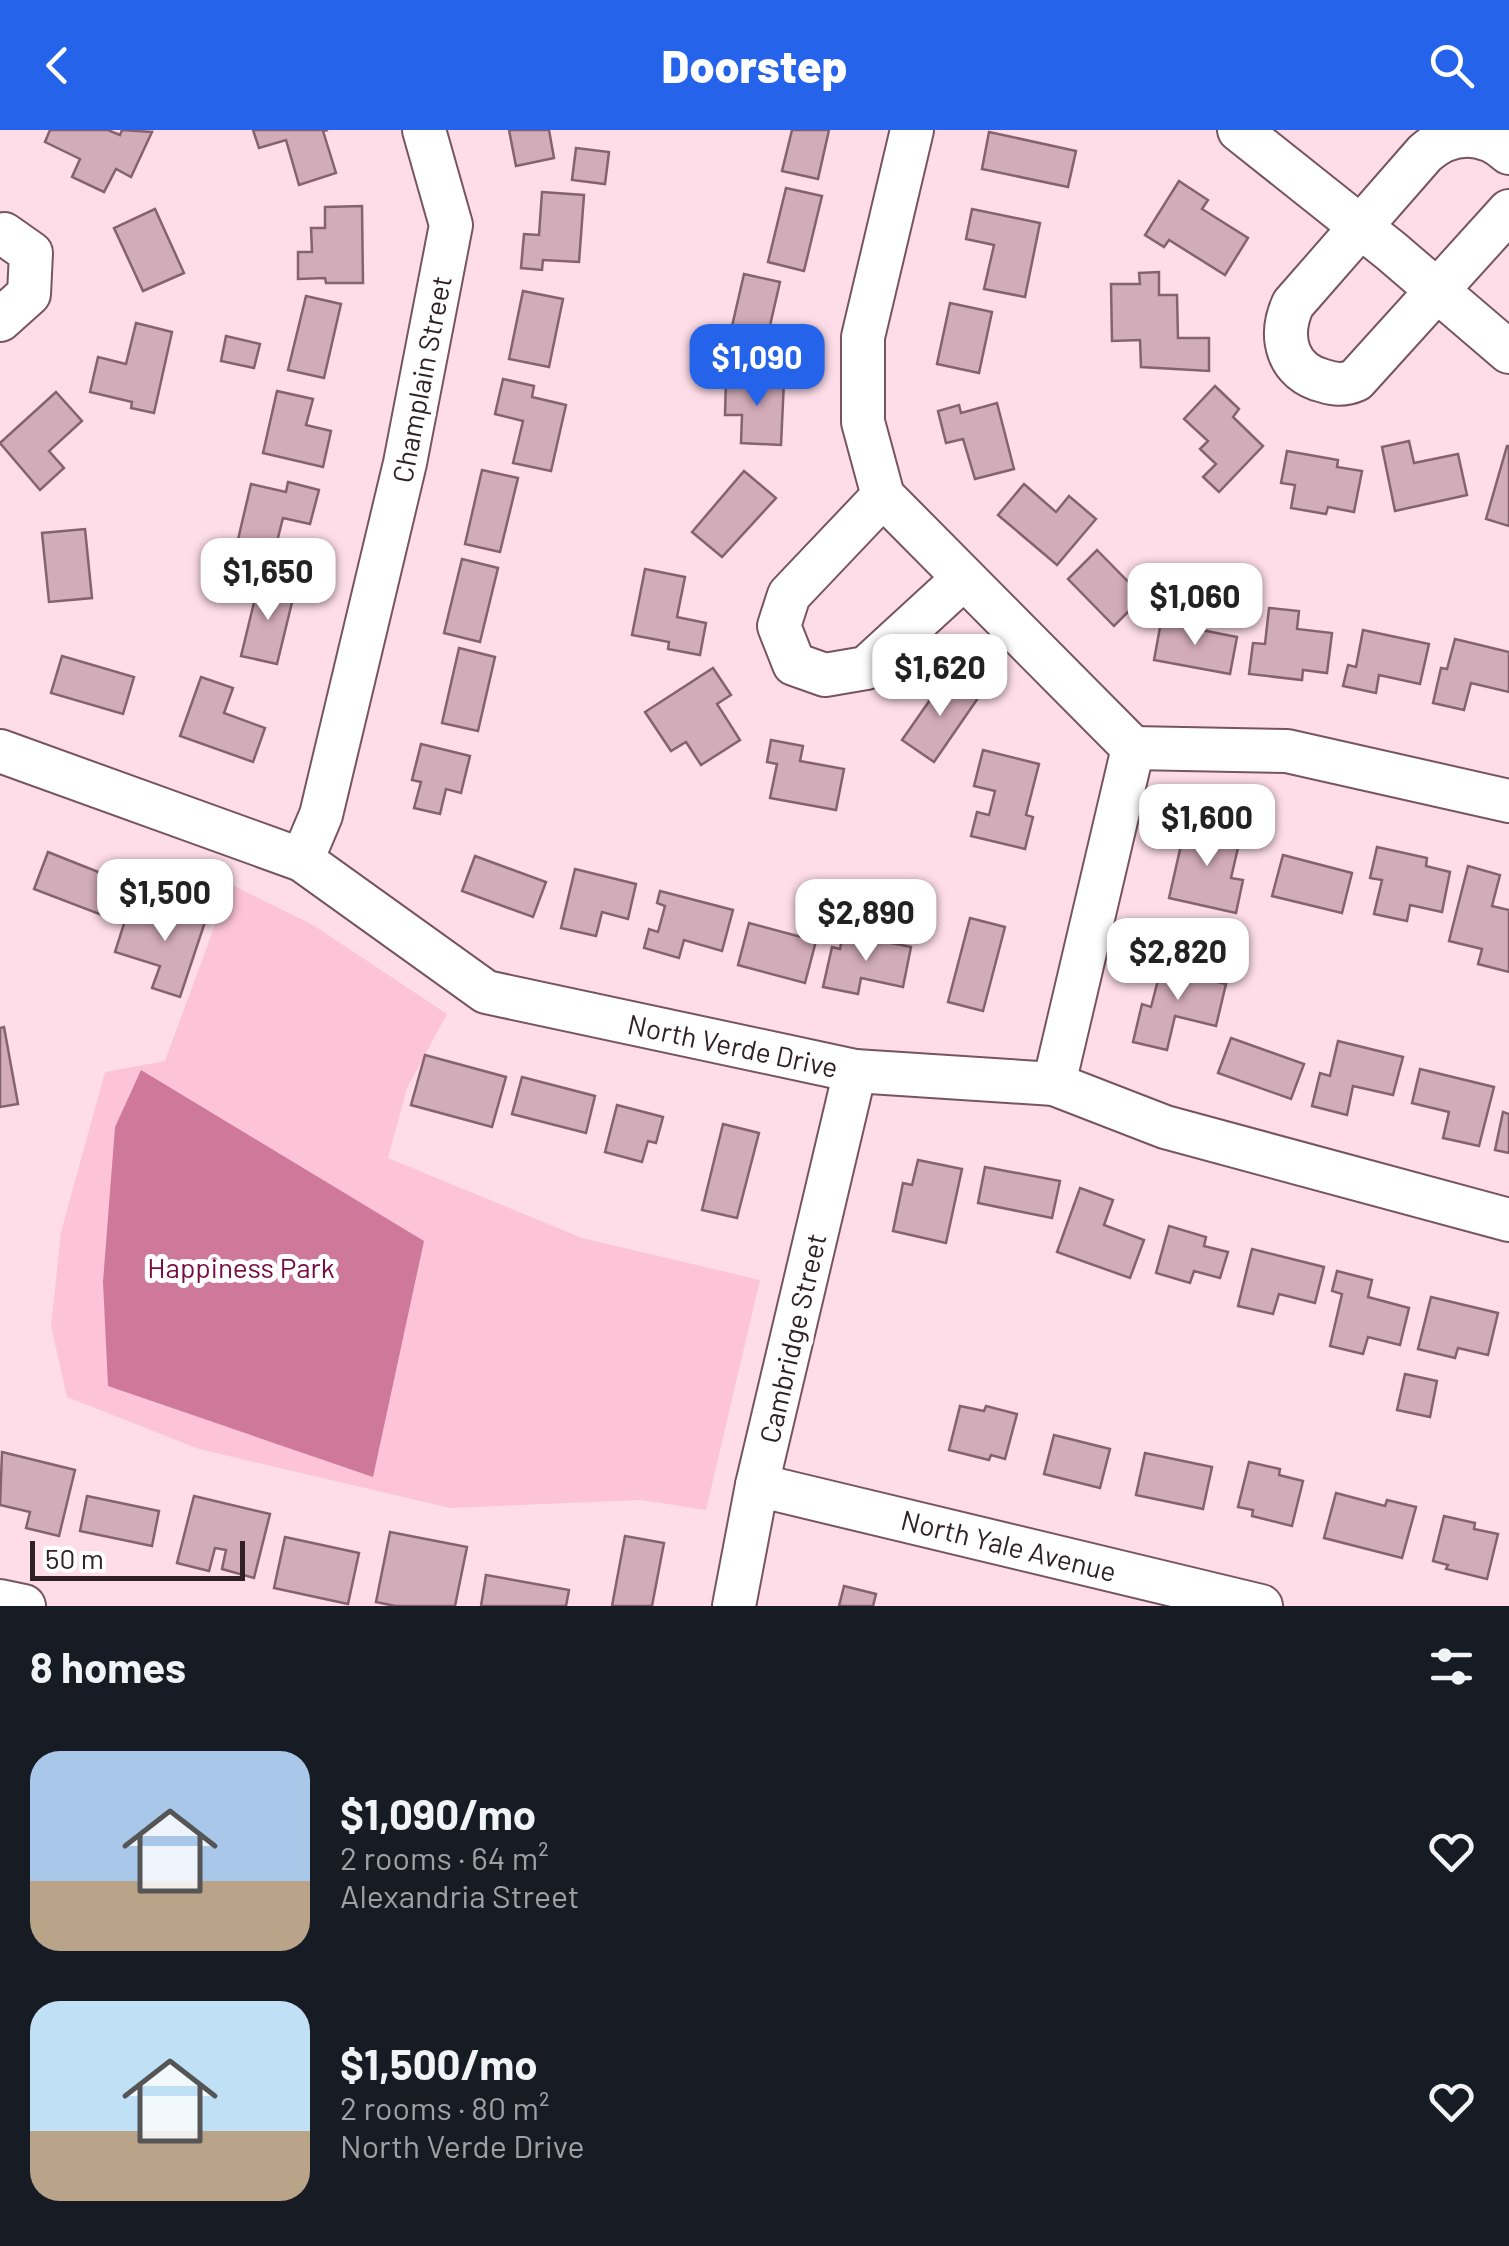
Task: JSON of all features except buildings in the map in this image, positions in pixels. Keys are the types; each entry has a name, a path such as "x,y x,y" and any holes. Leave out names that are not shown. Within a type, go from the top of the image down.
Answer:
{"street":[{"name":"Champlain Street","path":"302,860 321,815 400,482 452,225 424,130"},
{"path":"912,130 863,338 863,422 883,496 1133,748 1287,751 1509,801"},
{"path":"1239,130 1509,352"},
{"path":"1509,152 1480,132 1452,134 1440,140 1293,304 1287,317 1286,349 1302,372 1332,384 1356,380 1509,211"},
{"path":"0,235 31,253 29,294 0,320"},
{"path":"883,496 790,595 779,626 794,664 825,674 866,668 964,578"},
{"path":"1054,1084 1133,748"},
{"name":"North Verde Drive","path":"0,751 302,860 486,992 855,1071 1054,1084 1164,1127 1509,1220"},
{"name":"Cambridge Street","path":"734,1606 757,1484 855,1071"},
{"name":"North Yale Avenue","path":"757,1484 1260,1606"},
{"path":"0,1601 24,1606"}],"green space":[{"name":"Happiness Park","path":"230,884 313,925 447,1014 407,1088 388,1158 582,1238 760,1280 706,1510 641,1500 450,1508 199,1449 67,1397 51,1326 61,1232 105,1072 165,1061"}],"shaded area":[{"path":"141,1070 424,1241 373,1477 108,1386 103,1282 115,1127"}]}
